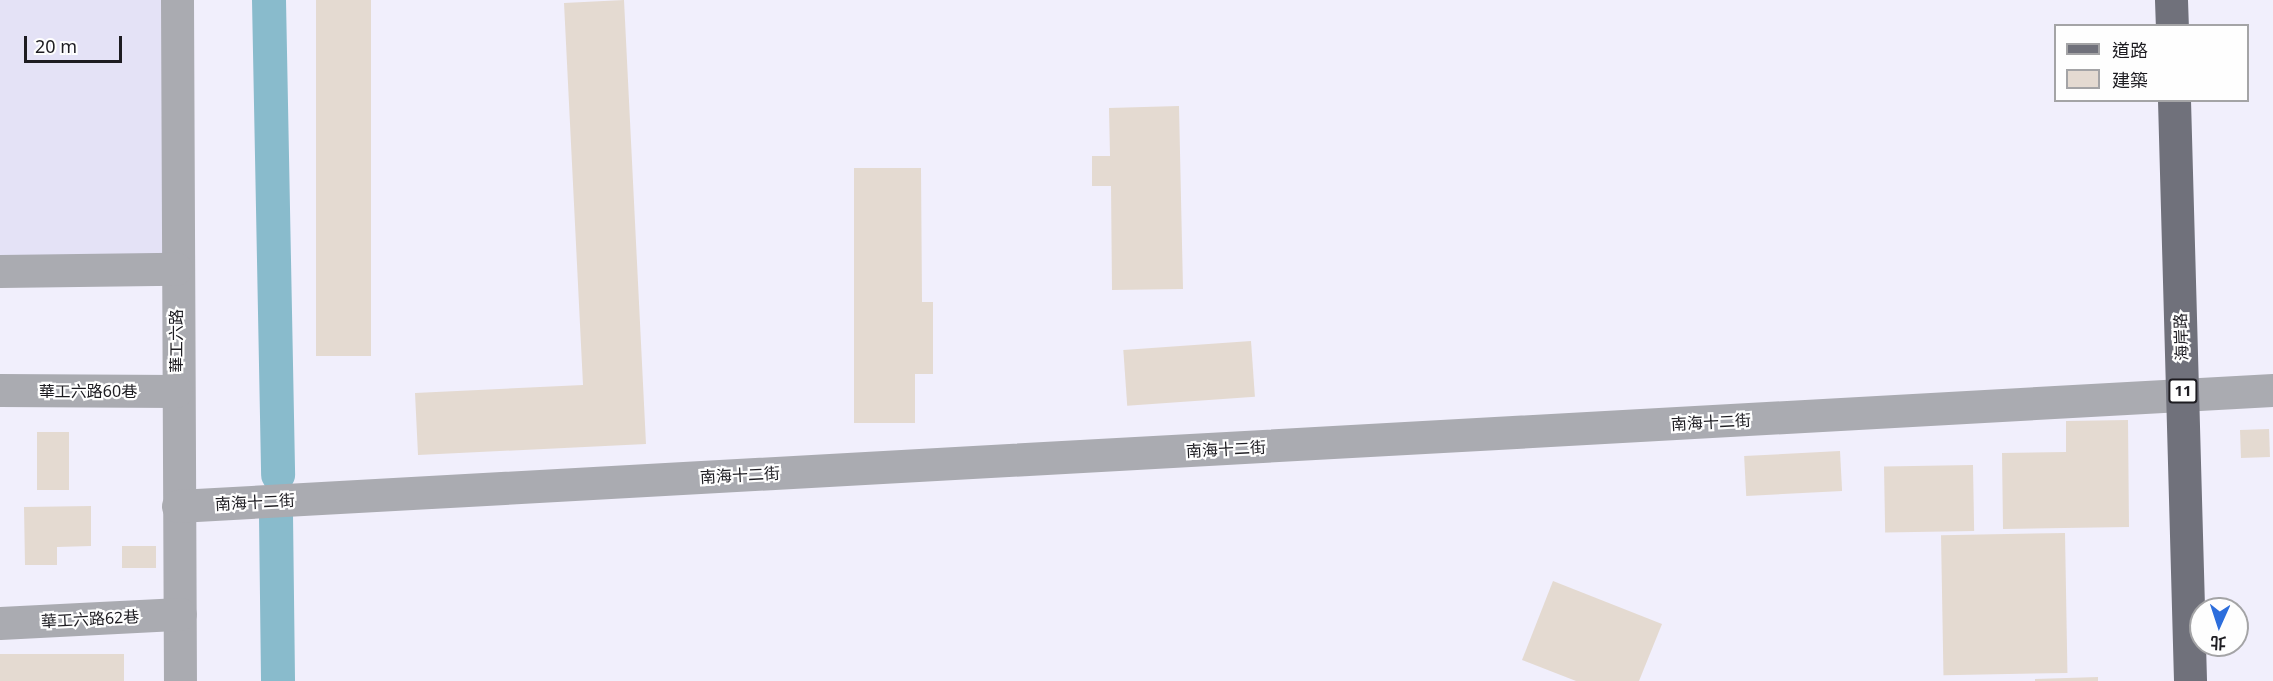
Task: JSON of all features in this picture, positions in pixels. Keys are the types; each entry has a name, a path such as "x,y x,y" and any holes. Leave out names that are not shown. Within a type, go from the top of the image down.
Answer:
{"main road":[{"path":"2171,0 2172,24"},
{"name":"海岸路","path":"2174,102 2190,681"}],"street":[{"name":"華工六路","path":"177,0 176,391 180,681"},
{"path":"0,271 176,269"},
{"name":"華工六路60巷","path":"0,390 176,391"},
{"name":"南海十二街","path":"178,506 2273,390"},
{"name":"華工六路62巷","path":"0,623 180,614"}],"shaded area":[{"path":"0,0 177,0 177,271 0,271"}],"building":[{"path":"316,0 371,0 371,356 316,356"},
{"path":"624,0 646,444 418,455 415,393 583,385 564,3"},
{"path":"1179,106 1183,289 1112,290 1111,186 1092,186 1092,156 1110,156 1109,108"},
{"path":"854,168 921,168 922,302 933,302 933,374 915,374 915,423 854,423"},
{"path":"1251,341 1255,397 1127,406 1123,350"},
{"path":"2128,420 2129,527 2003,529 2002,453 2066,452 2066,421"},
{"path":"2269,429 2270,457 2241,458 2240,430"},
{"path":"37,432 69,432 69,490 37,490"},
{"path":"1840,451 1842,491 1746,496 1744,456"},
{"path":"1973,465 1974,531 1885,533 1884,467"},
{"path":"91,506 91,546 57,547 57,565 25,565 24,507"},
{"path":"2065,533 2067,673 1943,675 1941,535"},
{"path":"122,546 156,546 156,568 122,568"},
{"path":"1553,581 1662,624 1639,681 1576,681 1522,660"},
{"path":"0,654 124,654 124,681 0,681"},
{"path":"2098,677 2098,681 2035,681 2035,679"}],"waterway":[{"path":"269,0 278,475"},
{"path":"276,515 278,681"}]}
